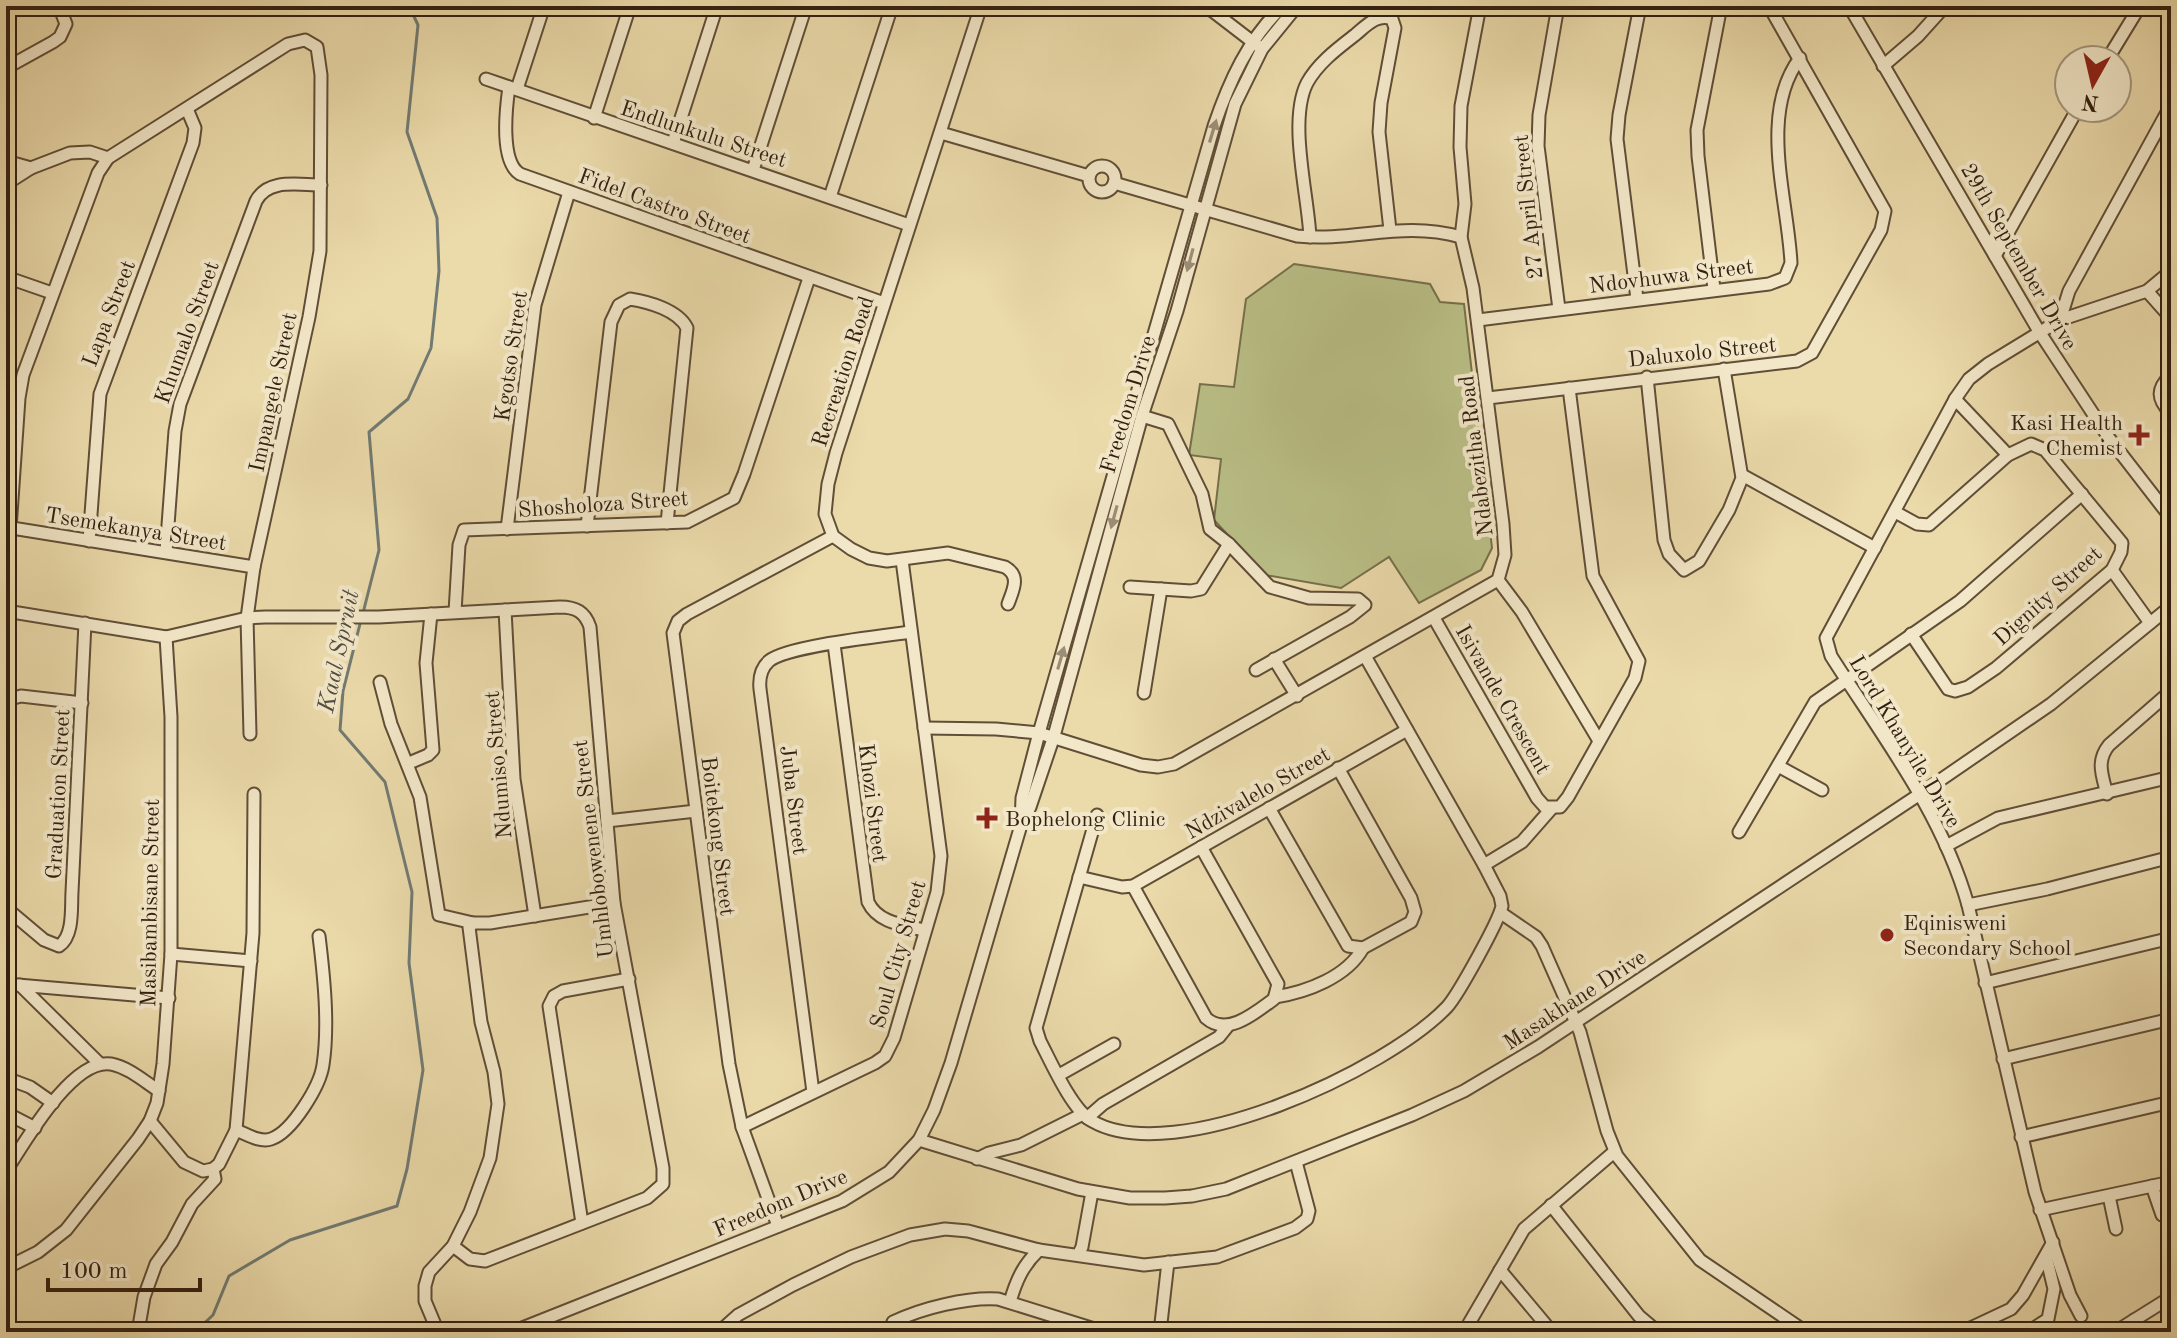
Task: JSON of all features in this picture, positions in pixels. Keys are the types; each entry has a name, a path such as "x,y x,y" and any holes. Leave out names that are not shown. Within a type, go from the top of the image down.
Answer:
{"street":[{"path":"6,68 60,37 66,24 59,6"},
{"path":"513,88 544,6"},
{"path":"594,118 630,6"},
{"path":"673,143 717,6"},
{"path":"753,170 806,6"},
{"path":"830,197 892,6"},
{"name":"Recreation Road","path":"833,536 825,514 828,484 981,6"},
{"path":"1206,6 1257,46"},
{"name":"Freedom Drive","path":"512,1332 865,1189 889,1172 919,1140 951,1063 1021,825 1054,736 1142,416 1177,311 1240,90 1257,46 1283,6"},
{"name":"Freedom Drive","path":"1021,825 1022,798 1039,733 1221,105 1242,60 1297,6"},
{"path":"1114,183 1284,233 1310,237 1431,230 1461,237 1465,204 1460,147 1461,106 1480,6"},
{"name":"27 April Street","path":"1558,6 1539,115 1538,146 1559,309"},
{"path":"1637,299 1617,139 1640,6"},
{"path":"1714,289 1697,130 1721,6"},
{"name":"Daluxolo Street","path":"1488,398 1797,361 1812,353 1884,222 1885,211 1769,6"},
{"name":"29th September Drive","path":"1849,6 2040,333 2109,438 2171,518"},
{"path":"1926,6 1930,23"},
{"path":"1883,66 1945,6"},
{"path":"2117,44 2140,6"},
{"path":"1310,237 1298,119 1302,97 1307,84 1323,62 1373,21 1386,16 1392,19 1395,28 1381,103 1379,132 1390,230"},
{"name":"Impangele Street","path":"187,109 296,40 312,42 317,47 320,56 320,251 316,284 254,567 247,618 250,734"},
{"name":"Ndovhuwa Street","path":"1478,320 1776,282 1785,278 1791,269 1778,148 1782,100 1789,75 1800,58"},
{"name":"Endlunkulu Street","path":"486,79 909,225"},
{"name":"Fidel Castro Street","path":"513,88 506,115 510,165 520,174 884,303"},
{"path":"2060,320 2069,291 2171,105"},
{"path":"6,587 21,386 27,360 52,293 98,173 108,158 187,109"},
{"name":"Lapa Street","path":"89,541 100,394 193,143 195,128 187,109"},
{"path":"1995,256 2069,124"},
{"path":"941,133 1089,176"},
{"path":"6,184 31,168 70,153 90,152 108,158"},
{"path":"6,161 31,168"},
{"path":"1105,167 1113,173 1114,183 1107,190 1098,191 1090,185 1089,176 1095,168 1105,167"},
{"name":"Khumalo Street","path":"166,552 175,431 180,404 256,201 264,189 272,186 321,185"},
{"name":"Kgotso Street","path":"507,529 535,305 569,192"},
{"name":"Ndabezitha Road","path":"1461,237 1478,320 1506,549 1498,580"},
{"path":"2171,271 2147,291 2171,318"},
{"path":"6,277 52,293"},
{"name":"Shosholoza Street","path":"455,612 461,533 470,528 694,520 724,505 736,494 809,278"},
{"name":"Lord Khanyile Drive","path":"2081,1316 2040,1210 1957,868 1920,794 1828,652 1827,634 1955,399 1969,379 2060,320 2147,291"},
{"path":"587,526 611,322 619,305 630,299 675,314 687,328 667,523"},
{"path":"1647,377 1664,540 1669,554 1681,568 1689,569 1699,561 1729,510 1742,475 1724,369"},
{"path":"2171,375 2162,383 2158,393 2171,414"},
{"name":"Isivande Crescent","path":"1434,618 1537,798 1542,805 1551,809 1564,803 1635,678 1639,661 1593,576 1569,388"},
{"path":"1895,512 1917,524 1929,525 2008,455 1955,399"},
{"path":"1142,416 1168,424 1202,494 1209,526 1274,589 1309,598 1354,598 1365,605 1350,617 1256,670"},
{"name":"Dignity Street","path":"1911,634 1948,689 1959,690 1996,668 2112,570 2118,560 2122,543 2045,450 2037,445 2023,445 2008,455"},
{"path":"1742,475 1875,548"},
{"path":"1739,832 1811,706 1822,695 1960,601 2082,494"},
{"name":"Tsemekanya Street","path":"12,528 254,567"},
{"path":"833,536 869,558 902,560 948,553 1005,567 1012,571 1015,581 1008,604"},
{"name":"Boitekong Street","path":"778,1226 742,1127 729,1064 673,638 675,627 687,614 833,536"},
{"path":"1130,587 1191,591 1203,588 1229,544"},
{"name":"Soul City Street","path":"742,1127 885,1056 894,1038 937,892 941,864 902,560"},
{"path":"2112,570 2150,623"},
{"path":"924,728 1039,733 1141,765 1166,765 1182,760 1297,696 1498,580 1522,612 1599,741"},
{"path":"1144,693 1161,589"},
{"name":"Masakhane Drive","path":"919,1140 1092,1192 1139,1199 1184,1197 1226,1189 1464,1091 1576,1022 1920,794 2051,704 2171,606"},
{"name":"Umhlobowenene Street","path":"166,637 247,618 379,617 568,607 580,611 587,619 591,632 614,903 663,1168 663,1184 647,1198 481,1262 470,1259 453,1246"},
{"name":"Ndumiso Street","path":"505,610 514,779 535,916"},
{"path":"6,611 166,637"},
{"path":"409,763 433,750 426,663 431,614"},
{"name":"Graduation Street","path":"6,908 44,940 59,946 65,942 69,933 85,623"},
{"name":"Juba Street","path":"813,1092 759,683 764,666 776,657 911,632"},
{"name":"Masibambisane Street","path":"6,1268 38,1252 66,1230 150,1121 159,1091 171,954 171,717 166,637"},
{"name":"Khozi Street","path":"834,644 868,902 882,919 924,930"},
{"path":"1097,815 1037,1024 1040,1041 1085,1116 1098,1124 1131,1132 1195,1130 1251,1114 1355,1071 1394,1048 1445,1009 1501,913 1502,900 1365,656"},
{"path":"1274,659 1297,696"},
{"path":"380,682 391,724 409,763 423,810 437,912 444,918 490,923 614,903"},
{"path":"2107,794 2101,767 2102,754 2171,691"},
{"path":"6,700 21,696 82,703"},
{"name":"Ndzivalelo Street","path":"1133,886 1407,730"},
{"path":"1778,766 1822,790"},
{"path":"977,1159 1021,1145 1085,1116 1219,1037 1227,1027 1275,997 1301,993 1350,966 1363,948 1411,922 1414,909 1411,898 1338,768"},
{"path":"1946,846 1998,818 2171,777"},
{"path":"150,1121 189,1167 203,1171 213,1169 222,1160 236,1130 251,961 254,794"},
{"path":"1269,808 1345,943 1353,948 1363,948"},
{"path":"1484,865 1522,842 1551,809"},
{"path":"607,821 696,811"},
{"path":"1201,847 1276,977 1278,987 1275,997"},
{"path":"1968,905 2047,889 2171,857"},
{"path":"1079,877 1122,887 1133,886 1206,1018 1227,1027"},
{"path":"1501,913 1538,940 1576,1022 1614,1152 1700,1260 1806,1332"},
{"path":"438,1332 425,1301 425,1286 429,1272 453,1246 470,1212 490,1158 498,1104 473,968 469,927 473,923"},
{"path":"236,1130 259,1139 275,1137 299,1114 321,1074 325,1001 319,936"},
{"path":"1985,983 2171,938"},
{"path":"171,954 251,961"},
{"path":"582,1223 549,1006 554,996 563,991 629,979"},
{"path":"6,984 169,998"},
{"path":"20,985 100,1064"},
{"path":"2003,1059 2171,1019"},
{"path":"1059,1075 1114,1044"},
{"path":"6,1171 11,1152 35,1128 53,1103 78,1076 100,1064 117,1066 159,1091"},
{"path":"6,1078 30,1087 53,1103"},
{"path":"2021,1137 2171,1102"},
{"path":"6,1113 35,1128"},
{"path":"1464,1332 1524,1229 1614,1152"},
{"path":"719,1332 738,1315 851,1257 910,1235 945,1229 968,1231 1039,1250 1144,1265 1217,1257 1262,1242 1304,1222 1309,1211 1296,1162"},
{"path":"138,1332 150,1279 192,1204 215,1179 213,1169"},
{"path":"2040,1210 2171,1182"},
{"path":"2152,1186 2162,1215"},
{"path":"1078,1255 1092,1192"},
{"path":"2109,1196 2116,1229"},
{"path":"1551,1205 1639,1316 1658,1332"},
{"path":"1962,1332 2011,1309 2023,1295 2053,1242"},
{"path":"1010,1302 1017,1278 1028,1260 1039,1250"},
{"path":"2028,1332 2048,1319 2054,1289 2046,1256"},
{"path":"1160,1332 1168,1262"},
{"path":"1500,1270 1552,1332"},
{"path":"2115,1332 2171,1297"},
{"path":"893,1322 907,1315 981,1298 1010,1302 1104,1332"},
{"path":"546,1318 551,1332"},
{"path":"2134,1320 2141,1332"}],"green space":[{"path":"1294,264 1430,284 1440,302 1464,304 1492,548 1481,570 1419,603 1389,557 1341,588 1265,575 1214,520 1221,459 1189,455 1200,384 1234,387 1246,299"}],"waterway":[{"name":"Kaal Spruit","path":"363,613 379,550 369,432 408,399 431,348 439,271 437,218 407,132 418,25 409,6"},
{"name":"Kaal Spruit","path":"195,1332 213,1315 229,1276 290,1240 397,1206 407,1169 423,1070 409,963 412,892 385,782 340,730 343,691 361,620"}],"place":[{"name":"Kasi Health Chemist","path":"2139,435"},
{"name":"Bophelong Clinic","path":"987,818"},
{"name":"Eqinisweni Secondary School","path":"1887,935"}]}
